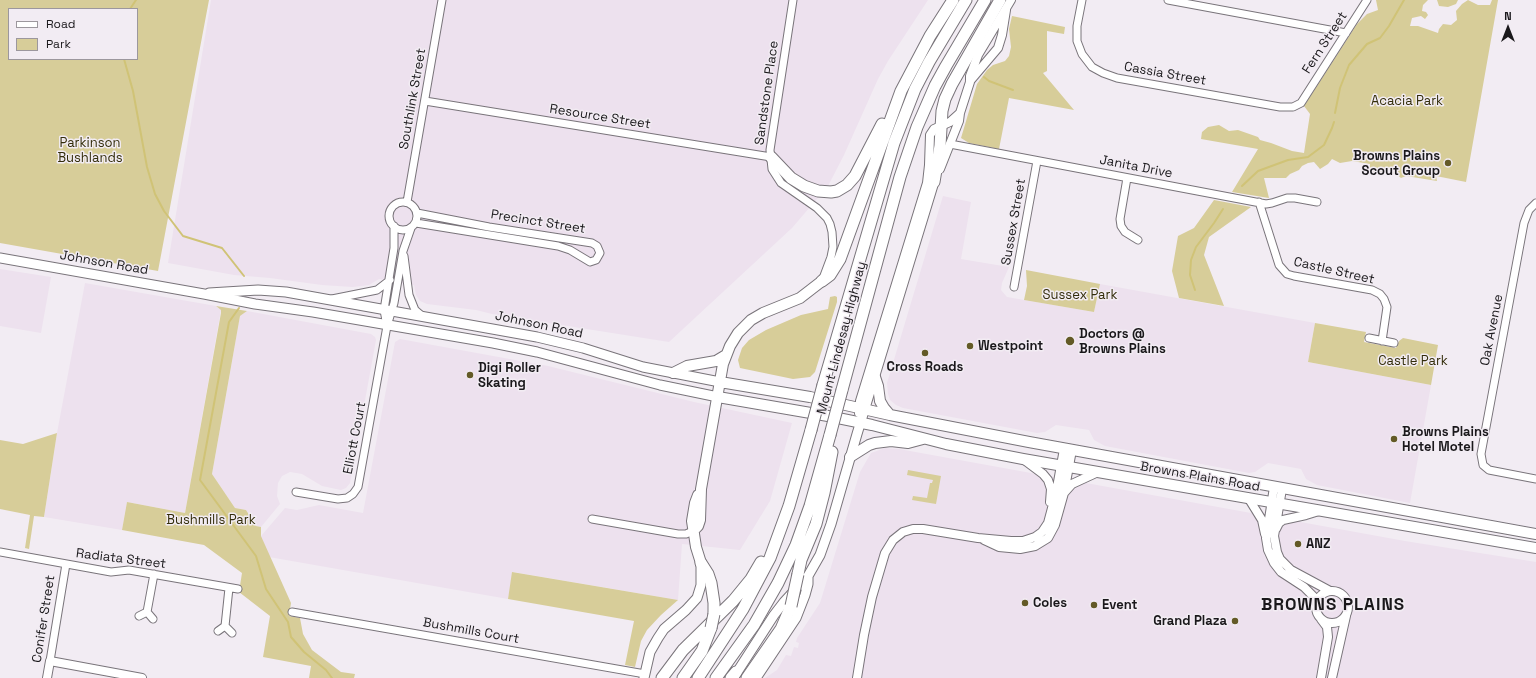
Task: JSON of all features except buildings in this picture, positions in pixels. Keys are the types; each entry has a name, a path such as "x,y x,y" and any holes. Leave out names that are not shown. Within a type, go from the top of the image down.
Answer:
{"highway":[{"path":"822,281 830,275 840,260 901,91 930,36 954,0"},
{"name":"Mount Lindesay Highway","path":"698,678 743,609 770,558 789,506 882,181 901,122 915,89 929,62 966,0"},
{"name":"Mount Lindesay Highway","path":"716,678 754,625 778,583 796,545 806,518 830,435 900,178 917,127 935,86 986,0"},
{"path":"934,182 939,152 942,111 948,93 1006,2"},
{"path":"771,157 791,178 804,186 824,192 837,191 847,185 855,176 893,102 901,91"},
{"path":"747,678 781,630 803,575 801,560 816,524 834,443 830,435"},
{"path":"662,678 688,644 733,601 774,545"},
{"path":"683,678 702,651 711,628 714,614 711,584 708,574 701,563"}],"main road":[{"path":"734,676 780,606 820,555 826,540 861,423 862,409 875,377 934,182"},
{"name":"Johnson Road","path":"0,258 255,304 313,312 387,326 493,343 660,385 861,423"},
{"path":"648,677 650,652 658,638 664,629 686,610 696,598 701,585 701,563 696,547 692,521 695,503 701,489 726,355 734,339 751,320 763,313 800,298 822,281"},
{"name":"Johnson Road","path":"204,294 258,290 286,292 389,310 537,336 583,348 643,367 810,397 862,409"},
{"path":"673,373 687,366 716,361 726,355"},
{"path":"875,377 880,401 890,415"},
{"name":"Browns Plains Road","path":"862,409 1068,450 1536,534"},
{"name":"Browns Plains Road","path":"861,423 925,439 1022,459 1536,548"},
{"path":"850,458 869,445 875,443 891,441 908,443 925,439"},
{"path":"756,678 796,618 808,584 803,575"}],"street":[{"name":"Southlink Street","path":"407,202 442,0"},
{"name":"Sandstone Place","path":"793,0 770,144 772,169 781,183 817,208 827,218 830,224 833,247 822,281"},
{"name":"Cassia Street","path":"1082,0 1077,26 1077,41 1082,54 1092,67 1103,73 1117,78 1280,107 1293,107 1301,103 1304,99"},
{"path":"1168,0 1346,33"},
{"name":"Fern Street","path":"1304,99 1367,0"},
{"path":"934,182 960,121 960,113 970,82 970,76 978,54 1006,2"},
{"path":"970,82 996,52 1001,41 1006,2"},
{"path":"985,41 995,39 1001,41"},
{"name":"Resource Street","path":"425,101 771,157"},
{"path":"862,409 927,183 930,136 934,130 950,122 960,113"},
{"name":"Janita Drive","path":"950,144 1259,202 1272,203 1287,198 1317,202"},
{"name":"Sussex Street","path":"1014,287 1037,161"},
{"path":"1127,178 1120,218 1121,226 1125,232 1138,240"},
{"path":"407,202 414,206 417,213 403,252 389,310 390,280 394,248 394,226 389,216 391,208 398,203 407,202"},
{"name":"Castle Street","path":"1259,202 1279,265 1287,274 1372,290 1380,294 1387,307 1382,341"},
{"name":"Oak Avenue","path":"1536,203 1529,210 1524,223 1481,454 1483,465 1489,470 1536,479"},
{"name":"Precinct Street","path":"413,226 448,228 558,246 570,250 590,262 598,259 600,253 597,246 592,243 450,220 417,213"},
{"path":"448,228 450,220"},
{"path":"394,226 402,230 413,226"},
{"path":"403,252 409,295 415,310 422,316"},
{"path":"328,300 377,290 390,280"},
{"name":"Elliott Court","path":"296,492 338,499 347,498 353,494 358,487 389,310"},
{"path":"1369,338 1394,343"},
{"path":"858,678 864,635 872,597 885,553 893,540 903,532 913,529 923,529 978,538 1023,541 1034,537 1042,532 1048,523 1065,466 1068,450"},
{"path":"1022,459 1043,474 1048,480 1051,489 1049,506 1051,512"},
{"path":"978,538 999,548 1020,549 1035,546 1048,538 1055,525 1064,493 1065,466"},
{"path":"1064,493 1072,484 1099,472"},
{"path":"1266,538 1278,488"},
{"path":"1249,499 1262,520 1268,550 1277,568 1304,586 1317,600"},
{"path":"1275,503 1274,543 1277,552 1285,564 1291,570 1330,591 1339,592 1346,598 1348,607 1332,678"},
{"path":"1275,530 1279,523 1284,520 1319,511"},
{"path":"592,519 678,534 686,534 693,531"},
{"name":"Radiata Street","path":"0,552 111,572 129,570 238,589"},
{"name":"Conifer Street","path":"47,678 66,564"},
{"path":"147,612 154,574"},
{"path":"218,631 225,626 229,588"},
{"path":"1321,678 1328,637 1327,627 1316,611 1317,600 1322,594 1330,591"},
{"path":"139,616 147,612"},
{"path":"147,612 153,619"},
{"name":"Bushmills Court","path":"292,612 648,677"},
{"path":"1321,618 1329,623 1334,623 1346,616"},
{"path":"225,626 232,633"},
{"path":"50,662 139,678"}],"shaded area":[{"path":"211,0 928,0 878,79 844,155 828,186 792,228 669,342 492,314 476,310 427,304 420,301 416,295 414,285 379,279 369,285 353,287 322,285 234,275 168,263"},
{"path":"943,196 971,202 961,259 1009,267 1002,283 1001,290 1007,297 1094,312 1100,284 1315,323 1308,362 1431,385 1410,503 1317,485 1306,479 1301,469 1268,463 1255,472 1249,473 1105,446 1094,440 1089,430 1056,425 1045,432 1037,433 903,408 896,405 890,400 887,383"},
{"path":"0,269 51,277 41,333 0,326"},
{"path":"85,283 216,306 221,310 185,513 127,502 122,530 44,517 57,433"},
{"path":"247,311 371,334 376,340 350,483 346,488 341,490 322,486 302,474 290,472 282,476 278,483 277,496 280,504 261,527 256,526 246,510 235,508 212,474 240,316"},
{"path":"400,339 548,366 694,402 792,423 770,501 740,550 682,544 678,600 513,572 508,599 269,557 261,536 285,508 297,510 319,505 363,513 395,342"},
{"path":"885,448 899,449 1405,541 1536,562 1536,678 765,678 777,670 786,655 791,656 794,647 798,648 799,643 796,642 797,638 820,603 860,472 871,453"}],"green space":[{"name":"Parkinson Bushlands","path":"0,0 209,0 158,271 0,243"},
{"name":"Acacia Park","path":"1376,0 1428,0 1423,5 1422,11 1426,12 1428,15 1425,19 1421,16 1412,18 1410,26 1418,26 1438,33 1443,24 1451,25 1457,20 1456,11 1468,0 1478,5 1490,5 1492,0 1498,0 1466,182 1436,176 1437,181 1406,176 1401,178 1396,174 1369,174 1370,164 1352,161 1340,163 1332,159 1328,164 1320,169 1314,162 1302,166 1299,170 1290,174 1286,178 1264,178 1269,198 1232,192 1258,149 1201,139 1202,132 1208,127 1219,125 1229,131 1238,130 1258,137 1260,140 1292,151 1304,153 1310,114 1304,106 1357,24 1367,14 1378,10"},
{"path":"1437,0 1458,0 1456,4 1448,7 1439,6"},
{"path":"1012,16 1065,27 1064,34 1047,31 1047,71 1043,73 1074,110 1009,98 999,149 969,143 961,138 977,84 987,70 993,65 1005,61 1009,56 1011,47 1009,29"},
{"path":"1214,200 1251,207 1209,237 1204,255 1224,306 1179,298 1172,271 1178,236 1194,228"},
{"name":"Sussex Park","path":"1026,270 1100,284 1094,312 1024,300 1027,286"},
{"path":"830,297 837,297 837,302 815,372 810,377 793,379 740,368 738,360 742,348 749,340 766,330 801,315 828,309"},
{"name":"Bushmills Park","path":"216,306 247,311 240,316 212,474 235,508 246,510 256,526 261,527 261,536 291,603 289,616 300,618 303,634 312,650 341,672 355,674 354,678 309,678 311,666 263,657 270,616 239,592 242,573 204,545 122,530 127,502 185,513 221,313 221,310"},
{"name":"Castle Park","path":"1315,323 1366,332 1364,342 1396,348 1399,341 1403,338 1438,345 1431,385 1308,362"},
{"path":"57,433 44,517 34,516 29,549 25,548 30,515 0,509 0,440 23,444"},
{"path":"908,470 941,476 936,504 912,500 913,496 927,498 930,483 932,483 933,480 907,475"},
{"path":"512,572 678,600 647,630 641,641 635,667 625,665 634,621 508,599"}],"waterway":[{"path":"131,8 136,0"},
{"path":"1335,113 1340,88 1349,65 1367,44 1380,38 1389,26 1404,0"},
{"path":"124,60 133,91 147,167 155,194 164,211 183,236 222,248 244,276"},
{"path":"984,77 989,81 1013,90"},
{"path":"1242,186 1258,171 1288,160 1308,157 1324,145 1334,122"},
{"path":"1195,290 1190,275 1191,260 1196,247 1223,209"},
{"path":"239,308 229,322 200,480 256,556 266,589 288,622 291,637 304,652 326,670 332,678"}],"place":[{"name":"Browns Plains Scout Group","path":"1448,163"},
{"name":"Doctors @ Browns Plains","path":"1070,341"},
{"name":"Westpoint","path":"970,346"},
{"name":"Cross Roads","path":"925,353"},
{"name":"Digi Roller Skating","path":"470,375"},
{"name":"Browns Plains Hotel Motel","path":"1394,439"},
{"name":"ANZ","path":"1298,544"},
{"name":"Coles","path":"1025,603"},
{"name":"Event","path":"1094,605"},
{"name":"Grand Plaza","path":"1235,621"}],"district":[{"name":"BROWNS PLAINS","path":"1333,605"}]}
